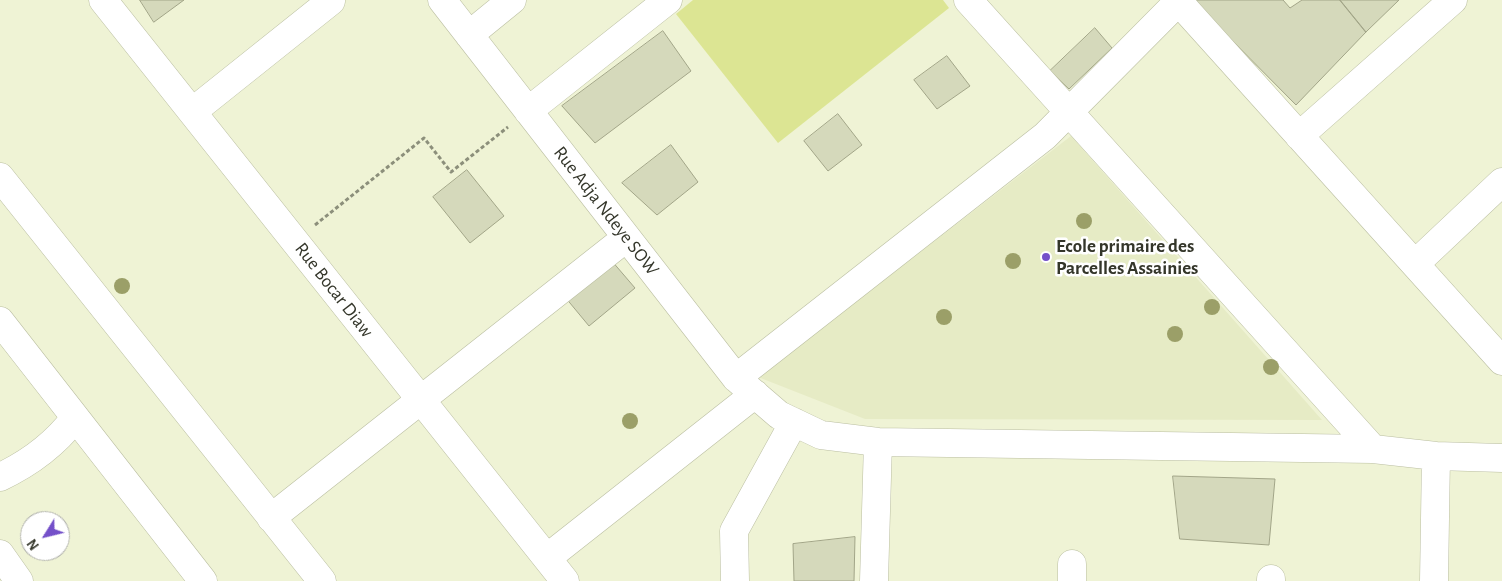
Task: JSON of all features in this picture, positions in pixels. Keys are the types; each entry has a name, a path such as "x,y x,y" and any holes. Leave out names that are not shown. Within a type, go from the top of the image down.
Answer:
{"street":[{"name":"Rue Bocar Diaw","path":"103,0 565,581"},
{"name":"Rue Adja Ndeye SOW","path":"442,0 626,238 746,386 786,418 821,435 878,442 1372,449 1436,456 1502,458"},
{"path":"469,35 512,0"},
{"path":"528,111 668,0"},
{"path":"968,0 1372,449"},
{"path":"1299,136 1453,0"},
{"path":"192,112 331,1"},
{"path":"546,558 746,386 1037,142 1178,1 1502,361"},
{"path":"0,177 322,581"},
{"path":"1414,264 1502,182"},
{"path":"271,518 626,238"},
{"path":"0,322 203,581"},
{"path":"0,477 22,467 46,448 75,418"},
{"path":"735,581 734,530 786,418"},
{"path":"874,581 878,442"},
{"path":"1434,581 1436,456"},
{"path":"0,554 20,581"}],"path":[{"path":"294,241 424,138 451,172 528,111"}],"shaded area":[{"name":"Ecole primaire des Parcelles Assainies","path":"1071,136 1322,420 865,419 758,377"}],"green space":[{"path":"693,0 943,0 949,8 778,143 676,14"}],"building":[{"path":"140,0 184,0 154,22"},
{"path":"1196,0 1283,0 1290,8 1302,0 1340,0 1366,32 1296,105 1194,2"},
{"path":"1340,0 1399,0 1366,32"},
{"path":"1095,28 1112,48 1069,89 1050,71"},
{"path":"663,31 691,71 595,143 562,106"},
{"path":"947,56 970,86 937,109 914,80"},
{"path":"838,114 862,145 828,171 804,141"},
{"path":"671,145 698,182 657,215 622,183"},
{"path":"467,170 504,216 470,243 433,197"},
{"path":"611,260 635,288 589,326 565,297"},
{"path":"1173,476 1275,479 1269,545 1180,539"},
{"path":"855,537 854,581 794,581 793,544"}],"place":[{"name":"Ecole primaire des Parcelles Assainies","path":"1046,257"}]}
